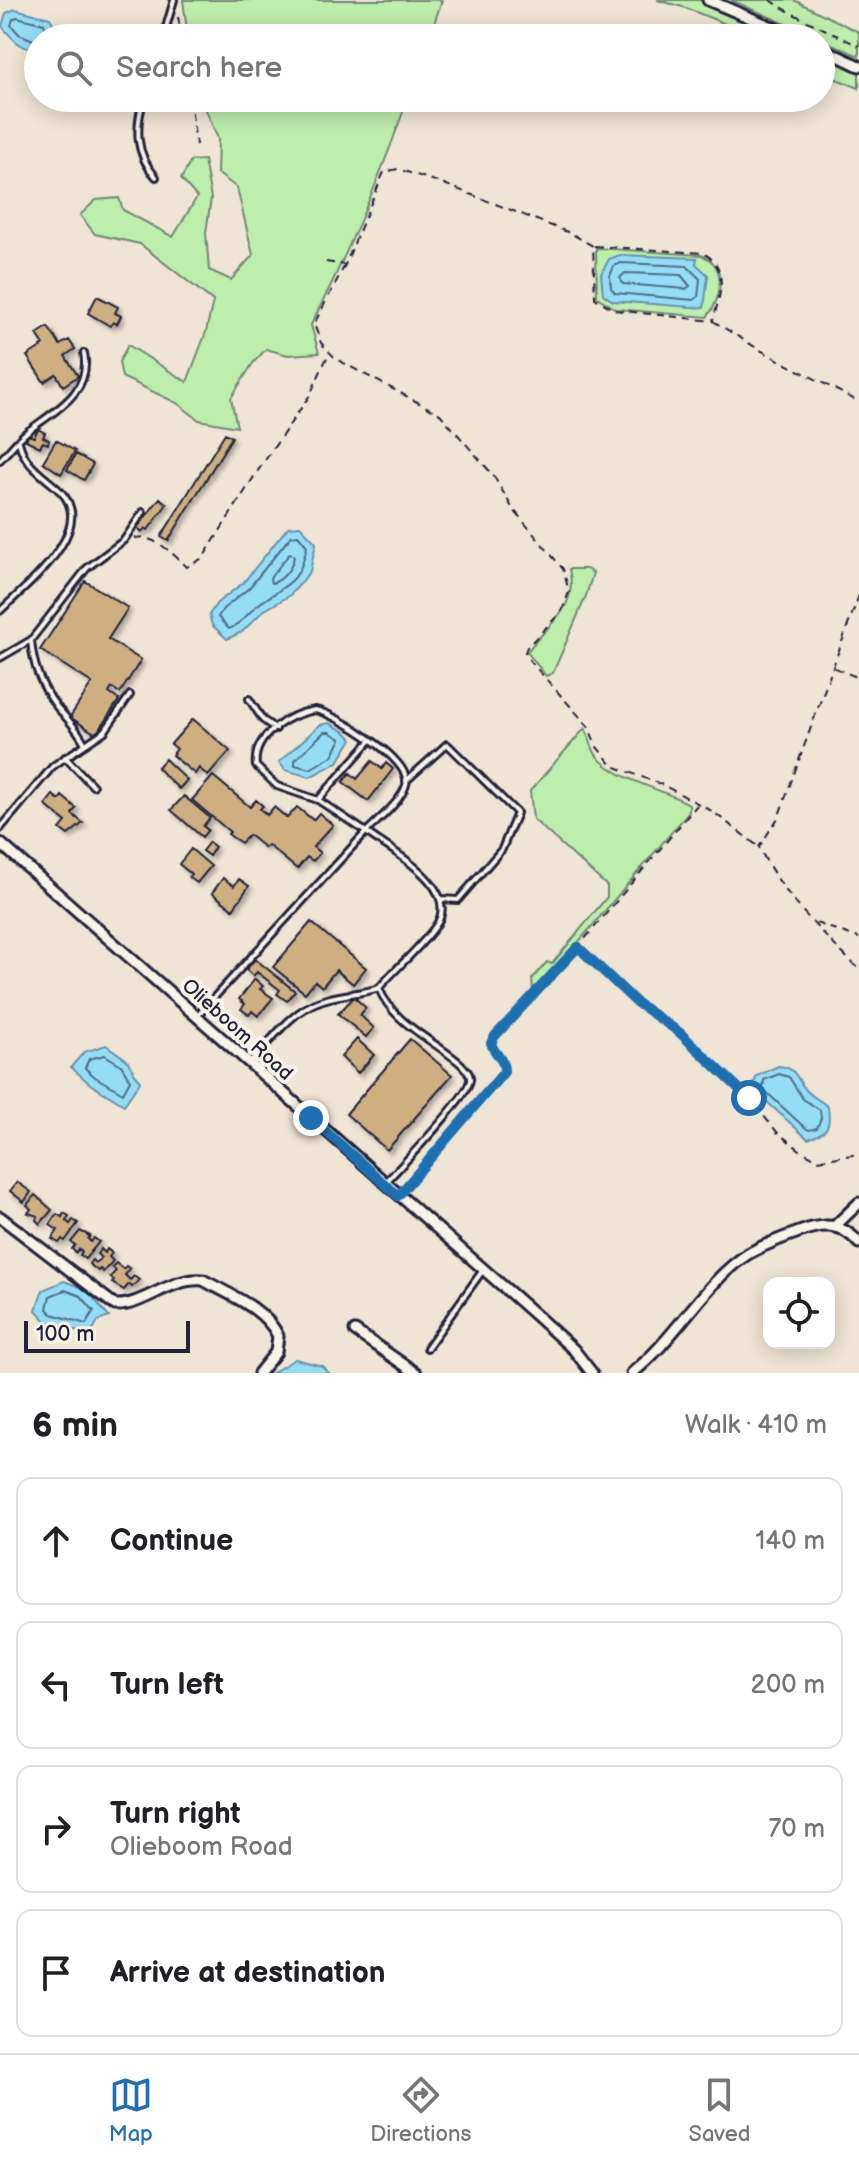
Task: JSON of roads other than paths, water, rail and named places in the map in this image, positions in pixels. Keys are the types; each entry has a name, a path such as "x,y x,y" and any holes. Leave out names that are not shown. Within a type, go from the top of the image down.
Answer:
{"street":[{"path":"708,0 765,24"},
{"path":"835,55 859,66"},
{"name":"Olieboom Road","path":"0,843 563,1340 592,1373"},
{"path":"632,1373 659,1350 738,1262 757,1250 806,1229 836,1225 859,1203"},
{"path":"0,1217 115,1305 125,1305 178,1282 197,1279 252,1308 278,1336 276,1352 259,1373"},
{"path":"836,1225 859,1243"},
{"path":"355,1331 416,1373"}],"lane":[{"path":"167,24 174,0"},
{"path":"140,112 139,152 156,177"},
{"path":"0,460 27,432 62,408 71,398 86,369 84,353"},
{"path":"0,611 48,564 71,525 69,503 29,465 19,442"},
{"path":"0,658 31,640 87,568 124,540 143,512"},
{"path":"31,640 34,665 43,685 85,744"},
{"path":"0,829 47,772 105,731 130,695"},
{"path":"249,699 263,720 276,729"},
{"path":"249,1064 305,1008 323,1000 379,988 435,927 440,919 441,899 438,890 426,877 366,832 318,800 277,786 256,766 261,740 301,712 315,710 348,723 404,769 406,781"},
{"path":"318,800 370,741"},
{"path":"197,1017 397,798 406,781 447,744 517,813 502,849 458,900 441,899"},
{"path":"65,757 93,786"},
{"path":"379,988 384,1000 405,1022 452,1056 465,1069 470,1081 459,1099 385,1184"},
{"path":"427,1348 483,1270"}],"water":[{"path":"15,9 50,18 54,24 24,24 24,46 2,26 6,13"},
{"path":"620,255 697,258 696,264 708,275 704,308 613,301 603,294 601,274 609,259"},
{"path":"300,526 316,543 310,571 289,596 263,611 242,632 227,639 212,625 209,615 217,603 243,583 288,527"},
{"path":"329,723 352,739 338,762 310,777 285,770 279,762 320,725"},
{"path":"106,1045 127,1060 140,1082 124,1105 90,1084 71,1067 84,1052"},
{"path":"778,1066 793,1071 803,1087 828,1107 828,1125 820,1134 808,1139 757,1093 753,1085 757,1076"},
{"path":"64,1281 86,1289 109,1317 98,1321 90,1335 46,1321 36,1310 43,1290"},
{"path":"295,1359 322,1366 329,1373 272,1373"}]}
